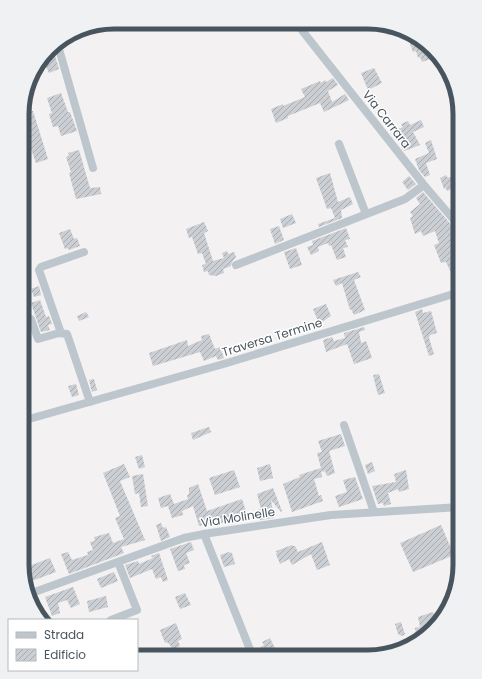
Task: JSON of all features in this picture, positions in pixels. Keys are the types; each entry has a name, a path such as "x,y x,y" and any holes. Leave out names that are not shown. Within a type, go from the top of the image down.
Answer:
{"street":[{"name":"Via Carrara","path":"301,29 424,185 453,219"},
{"path":"60,49 93,168"},
{"path":"339,144 366,214"},
{"path":"236,265 405,199 424,185"},
{"path":"61,334 39,270 41,267 84,252"},
{"name":"Traversa Termine","path":"29,419 227,363 453,294"},
{"path":"29,319 31,319 38,339 67,334 90,402"},
{"path":"344,425 374,512"},
{"name":"Via Molinelle","path":"34,592 184,538 331,515 453,508"},
{"path":"204,534 250,650"},
{"path":"115,619 138,610 118,562"}],"building":[{"path":"385,31 395,34 395,35 388,35"},
{"path":"408,39 424,50 432,58 422,62 420,57 418,58 416,51 413,52"},
{"path":"54,54 59,69 49,73 45,64"},
{"path":"374,68 382,83 368,90 361,73"},
{"path":"333,78 338,85 328,91 332,102 345,94 349,100 324,112 320,103 288,116 288,118 276,123 271,109 305,97 301,89 320,81 321,83 325,80 326,82"},
{"path":"61,93 77,131 61,136 58,126 53,127 49,114 52,113 47,98"},
{"path":"29,110 33,111 48,159 36,163 29,143"},
{"path":"421,120 424,127 413,132 420,145 404,151 401,147 403,146 396,130 403,127 401,124 408,121 410,125"},
{"path":"431,140 437,159 426,163 430,175 425,177 419,170 415,159 429,153 425,143"},
{"path":"79,150 90,188 100,187 101,194 76,199 69,173 71,172 66,157 69,155 68,153"},
{"path":"330,173 338,202 350,197 353,204 341,210 342,218 319,227 318,224 335,218 331,208 327,209 316,178"},
{"path":"446,175 448,178 453,176 453,188 447,191 446,188 444,189 440,178"},
{"path":"409,176 416,184 408,190 402,182"},
{"path":"423,192 453,227 453,275 446,262 441,263 434,245 439,243 435,231 423,236 421,231 415,234 410,218 413,216 410,212 420,204 416,198"},
{"path":"292,214 296,223 283,228 280,219"},
{"path":"204,222 208,231 204,233 213,261 224,258 222,253 227,251 228,254 234,252 236,257 231,266 223,269 224,273 216,276 209,275 208,271 204,272 202,265 206,264 202,253 198,254 192,237 189,238 186,229"},
{"path":"279,226 284,240 275,244 270,229"},
{"path":"346,228 350,239 345,240 348,247 343,248 346,257 337,260 331,245 329,246 328,243 318,247 319,251 311,255 307,247 313,245 312,241"},
{"path":"70,229 74,239 77,238 80,246 69,250 68,248 65,249 59,233"},
{"path":"296,248 302,265 290,269 284,252"},
{"path":"358,272 361,277 354,280 365,310 354,315 351,309 350,310 342,283 336,286 333,280"},
{"path":"39,286 41,295 34,297 31,289"},
{"path":"40,300 46,317 49,316 52,324 48,325 50,330 41,332 31,303"},
{"path":"326,304 331,316 322,322 321,320 318,321 313,309"},
{"path":"422,309 423,313 431,311 437,333 430,335 429,338 434,354 429,356 415,312"},
{"path":"86,312 89,317 79,321 77,316"},
{"path":"364,327 365,330 359,332 361,343 366,341 372,358 354,364 347,344 326,352 323,340 332,337 334,341 345,338 344,333"},
{"path":"209,334 215,349 220,347 224,358 218,360 216,356 204,361 200,352 153,366 149,353 187,340 188,346 202,340 201,336"},
{"path":"379,374 385,393 378,395 373,375"},
{"path":"94,379 97,390 92,392 89,380"},
{"path":"76,384 79,395 72,397 68,386"},
{"path":"209,427 211,432 193,440 191,433"},
{"path":"341,434 345,446 329,451 335,473 327,476 325,471 322,472 321,470 322,477 314,479 319,496 321,495 323,501 292,512 283,484 300,477 299,475 321,468 317,453 322,452 318,441"},
{"path":"142,455 145,467 139,469 135,457"},
{"path":"372,462 375,471 368,474 365,465"},
{"path":"124,464 130,477 120,481 145,540 121,547 124,553 69,574 61,554 68,552 72,560 88,555 87,552 93,550 90,542 95,541 94,537 109,533 113,543 124,539 115,518 120,516 103,473"},
{"path":"270,464 273,478 260,481 257,468"},
{"path":"234,470 240,487 215,495 209,478"},
{"path":"406,470 409,489 399,492 398,489 388,493 391,504 384,506 383,503 378,504 372,486 396,482 394,474"},
{"path":"143,474 148,506 141,507 139,493 135,494 132,476"},
{"path":"355,477 363,499 339,507 335,496 347,492 343,480"},
{"path":"198,484 207,511 242,499 247,514 221,523 218,516 209,519 210,523 199,526 193,506 182,511 183,515 172,518 168,506 161,508 158,498 170,494 174,504 188,499 187,495 189,494 189,488"},
{"path":"273,488 282,511 281,512 271,500 274,518 260,520 258,510 261,509 257,494"},
{"path":"161,523 163,528 166,527 170,537 161,541 156,525"},
{"path":"441,525 453,555 413,572 400,543"},
{"path":"191,542 194,550 186,553 190,563 184,565 185,569 178,571 170,549"},
{"path":"322,542 330,565 317,570 311,554 292,565 289,559 280,564 276,554 276,551 292,545 295,546 298,552"},
{"path":"229,552 232,553 235,564 224,567 220,555"},
{"path":"159,553 168,580 163,582 161,577 156,579 152,569 130,578 125,565 138,561 139,564 153,558 151,556"},
{"path":"50,558 56,572 31,581 29,566"},
{"path":"114,572 118,581 101,588 97,579"},
{"path":"73,587 80,604 71,608 67,600 58,603 60,613 52,616 45,597"},
{"path":"185,593 191,605 180,609 175,597"},
{"path":"106,596 108,607 89,612 87,601"},
{"path":"433,612 435,617 416,635 415,628 420,627 418,617"},
{"path":"401,622 405,634 402,636 398,634 395,624"},
{"path":"176,623 182,639 178,641 180,646 173,650 167,642 165,643 160,630"},
{"path":"270,638 276,650 260,650 259,648 264,645 262,642"}]}
